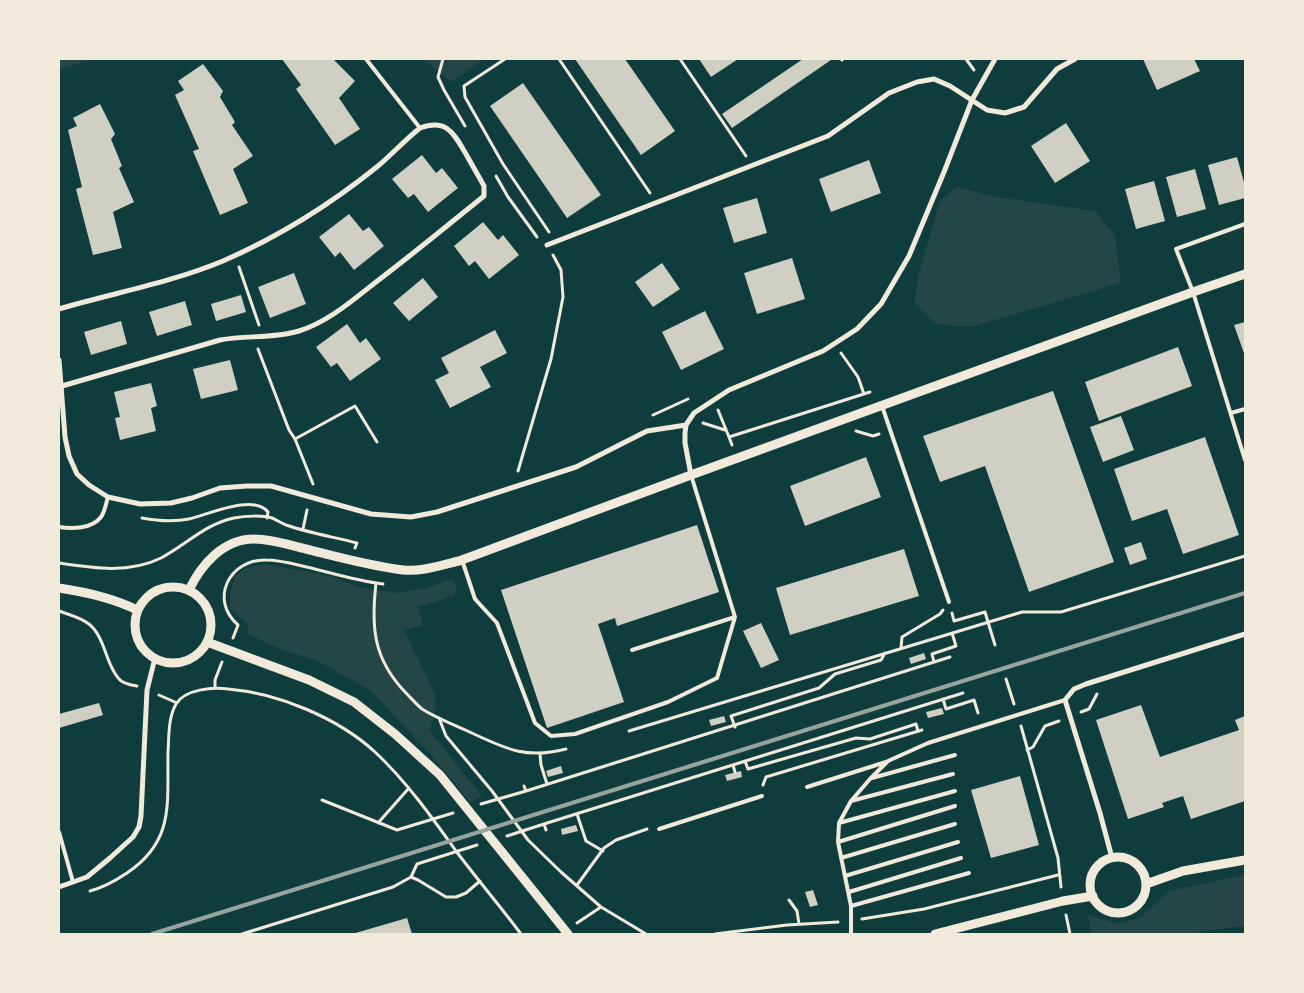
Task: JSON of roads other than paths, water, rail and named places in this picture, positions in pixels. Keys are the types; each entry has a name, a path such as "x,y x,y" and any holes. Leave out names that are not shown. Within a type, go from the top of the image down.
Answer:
{"street":[{"path":"691,474 684,443 686,425 694,412 728,390 823,351 857,329 881,304 909,256 972,100 995,59"},
{"path":"547,245 828,136 890,93 917,82 934,79 950,86 986,110 1005,113 1024,106 1056,69 1075,59"},
{"path":"59,309 164,281 222,261 277,234 314,212 378,166 420,128 436,124 453,132 484,186 484,196 418,250 336,312 300,330 275,336 235,337 203,344 62,386"},
{"path":"189,590 197,574 208,560 223,549 238,542 253,539 278,541 352,560 404,570 420,570 462,560 691,474 1245,274"},
{"path":"59,360 65,437 69,456 77,474 108,497 140,504 171,502 192,498 220,488 271,486 371,514 411,517 437,512 576,467 647,431 686,425"},
{"path":"174,586 189,590 201,599 209,612 211,628 206,642 197,654 184,661 169,663 155,658 144,650 136,638 134,624 137,610 146,597 159,589 174,586"},
{"path":"59,588 87,593 125,604 137,610"},
{"path":"1112,858 1100,813 1064,700 1074,689 1086,684 1245,634"},
{"path":"206,642 309,680 354,702 395,734 440,775 567,933"},
{"path":"59,887 87,877 133,837 138,826 141,816 147,690 155,658"},
{"path":"1112,858 1124,858 1135,863 1143,872 1146,884 1146,891 1138,905 1125,912 1117,913 1103,908 1093,896 1090,883 1100,864 1112,858"},
{"path":"1146,884 1183,871 1245,860"},
{"path":"934,934 1063,901 1093,896"}],"lane":[{"path":"366,59 420,128"},
{"path":"1245,224 1176,249 1193,292 1245,460"},
{"path":"882,406 949,602"},
{"path":"1231,413 1245,409"},
{"path":"462,560 475,599 497,622 535,723 551,736 575,734 668,702 717,678 736,617 691,474"},
{"path":"59,527 71,529 93,524 102,516 108,497"},
{"path":"632,650 736,617"},
{"path":"807,787 888,761 928,743 1064,700"},
{"path":"870,779 955,755"},
{"path":"851,934 851,906 838,842 839,823 851,801 888,761"},
{"path":"851,801 953,774"},
{"path":"839,823 955,791"},
{"path":"659,829 761,794"},
{"path":"838,842 955,806"},
{"path":"841,858 955,824"},
{"path":"59,832 73,882"},
{"path":"845,876 958,842"},
{"path":"849,892 962,858"},
{"path":"851,906 969,874"}],"railway":[{"path":"152,934 1245,593"}]}
